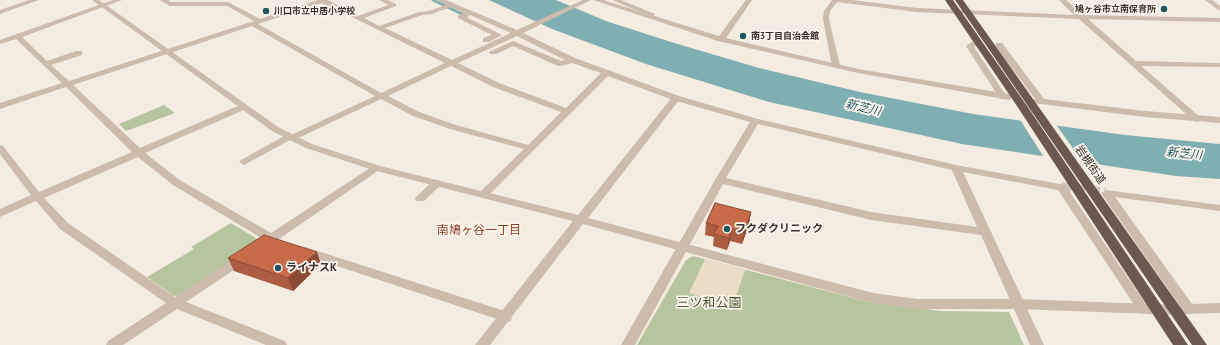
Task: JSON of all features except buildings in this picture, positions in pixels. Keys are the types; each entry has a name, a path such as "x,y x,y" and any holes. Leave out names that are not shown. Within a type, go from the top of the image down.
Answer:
{"highway":[{"path":"949,0 957,11 974,44 1022,106 1181,345"},
{"name":"岩槻街道","path":"959,0 1037,103 1086,183 1200,345"}],"street":[{"path":"0,12 36,0"},
{"path":"0,42 98,3 119,0"},
{"path":"163,0 170,4 228,4 381,96 416,114 452,127 530,148"},
{"path":"0,106 324,0 496,85 566,111"},
{"path":"358,18 394,5 382,0"},
{"path":"441,0 518,33 572,60 676,98 755,121 956,168 1061,187 1143,309"},
{"path":"244,162 290,137 588,0"},
{"path":"596,0 721,39 836,66 1006,97 974,44"},
{"path":"615,0 652,14 650,17"},
{"path":"721,39 749,0"},
{"path":"836,66 826,18 827,12 835,0 893,7 967,12 1082,17 1220,20"},
{"path":"1062,0 1197,119"},
{"path":"1208,0 1220,9"},
{"path":"98,3 243,107 290,137 317,149 377,168 484,194 579,221 873,298 917,304 1019,304 1176,310 1220,308"},
{"path":"379,28 421,13 430,13 451,5"},
{"path":"451,64 498,35 460,17 470,13"},
{"path":"17,36 138,152 177,183 270,240 506,317"},
{"path":"451,64 513,42 560,64 572,60"},
{"path":"999,45 1037,103 1220,120"},
{"path":"45,64 79,53"},
{"path":"1133,63 1220,65"},
{"path":"484,194 606,73"},
{"path":"482,345 506,317 579,221 676,98"},
{"path":"0,213 243,107"},
{"path":"628,345 684,248 720,180 755,121"},
{"path":"0,148 38,197 64,226 175,303 280,345"},
{"path":"113,345 377,168"},
{"path":"956,168 1037,345"},
{"path":"720,180 871,216 986,232"},
{"path":"420,199 437,183"},
{"path":"1189,309 1106,193 1220,208"}],"green space":[{"path":"164,105 175,113 126,131 119,124"},
{"path":"231,223 259,240 259,243 181,295 174,296 147,277 194,249 191,247"},
{"name":"三ツ和公園","path":"693,256 869,302 940,311 1009,312 1024,345 637,345 686,260"}],"shaded area":[{"path":"705,259 745,270 733,306 689,293"}],"water":[{"name":"新芝川","path":"489,0 556,0 606,21 671,42 759,68 860,92 973,114 1125,135 1220,144 1220,179 1176,176 962,144 769,102 646,64 552,29"}],"pier":[{"path":"1019,118 1055,123 1084,164 1045,159"}],"waterway":[{"path":"433,0 466,16"}],"tunnel":[{"path":"1061,187 1106,193"}],"place":[{"name":"鳩ヶ谷市立南保育所","path":"1164,9"},
{"name":"川口市立中居小学校","path":"266,11"},
{"name":"南3丁目自治会館","path":"743,36"},
{"name":"フクダクリニック","path":"727,229"},
{"name":"ライナスK","path":"278,268"}],"district":[{"name":"南鳩ヶ谷一丁目","path":"479,231"}]}
